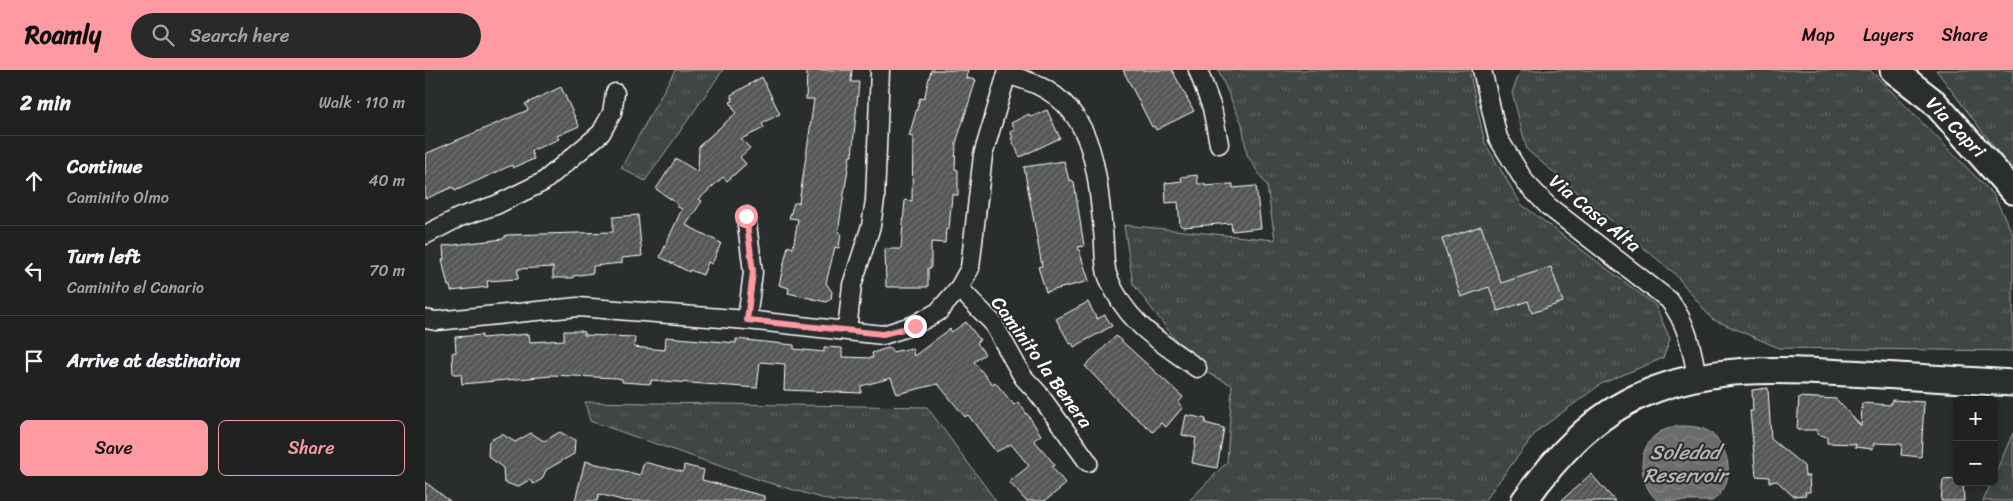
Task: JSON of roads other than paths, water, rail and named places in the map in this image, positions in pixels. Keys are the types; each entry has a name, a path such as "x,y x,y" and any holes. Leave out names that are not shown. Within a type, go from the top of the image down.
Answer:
{"street":[{"path":"847,330 852,285 871,226 875,200 880,70"},
{"path":"1198,70 1212,108 1219,144"},
{"name":"Via Casa Alta","path":"1482,70 1498,138 1525,182 1548,206 1669,300 1679,312 1690,339 1697,377"},
{"name":"Via Capri","path":"1893,70 1934,102 2013,191"},
{"path":"425,319 436,321 579,307 747,320 883,334 915,326 938,312 959,288 970,268 983,155 1008,72 1029,79 1063,101 1079,120 1097,170 1107,275 1125,312 1151,335 1197,368"},
{"path":"425,235 460,216 496,205 543,182 601,133 612,113 615,93"},
{"path":"746,216 753,272 747,320"},
{"name":"Caminito la Benera","path":"959,288 993,322 1023,377 1038,393 1088,462"},
{"path":"1523,501 1558,456 1596,422 1643,394 1697,377 1731,370 1819,372 2013,383"}],"water":[{"name":"Soledad Reservoir","path":"1677,426 1704,429 1716,438 1722,446 1728,466 1728,476 1720,494 1712,501 1658,501 1646,484 1642,464 1647,445 1653,437 1662,431"}]}
